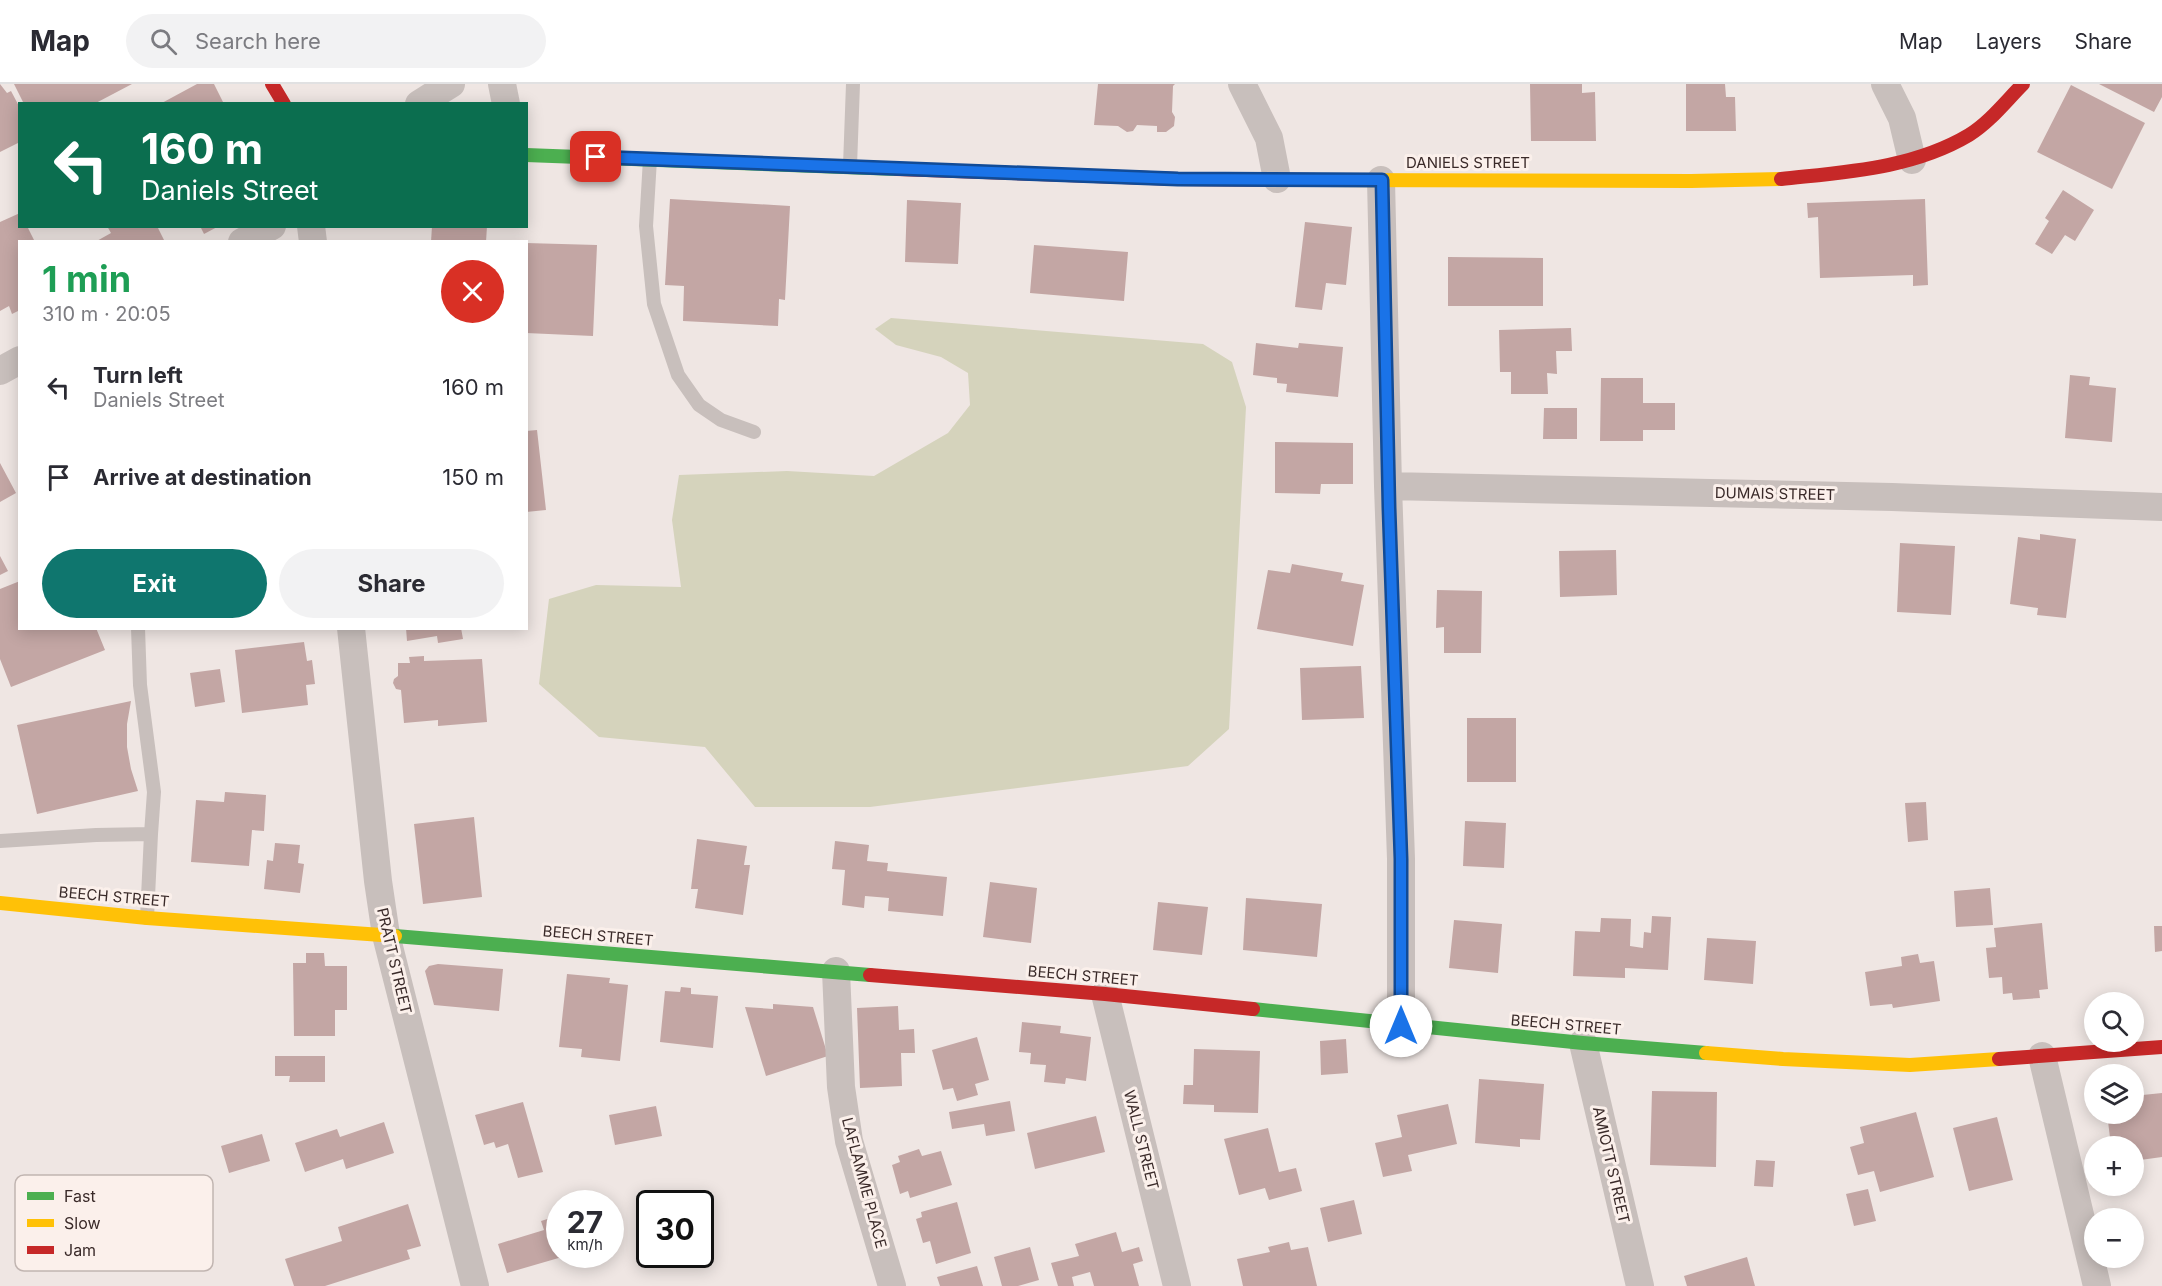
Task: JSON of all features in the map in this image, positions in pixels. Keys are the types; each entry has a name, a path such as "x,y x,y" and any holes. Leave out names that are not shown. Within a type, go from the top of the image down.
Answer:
{"street":[{"path":"272,84 282,102"},
{"path":"422,102 451,84"},
{"path":"502,84 506,102"},
{"path":"1242,84 1269,138 1277,179"},
{"path":"1885,84 1902,118 1912,160"},
{"name":"DANIELS STREET","path":"528,155 1178,179 1691,181 1779,178 1848,173 1912,160 1970,134 1990,118 2023,84"},
{"path":"528,140 561,156"},
{"path":"1382,180 1388,486 1401,859 1401,1026"},
{"path":"247,240 268,228"},
{"path":"0,371 18,361"},
{"name":"DUMAIS STREET","path":"1388,486 1892,497 2162,507"},
{"name":"PRATT STREET","path":"351,630 378,881 386,935 475,1286"},
{"name":"BEECH STREET","path":"0,903 147,918 386,935 1105,994 1583,1043 1885,1065 1948,1064 2162,1047"},
{"name":"LAFLAMME PLACE","path":"836,971 841,1087 849,1141 892,1286"},
{"name":"WALL STREET","path":"1105,994 1177,1286"},
{"name":"AMIOTT STREET","path":"1583,1043 1640,1286"},
{"path":"2042,1056 2097,1286"}],"lane":[{"path":"850,166 853,84"},
{"path":"651,159 646,226 650,269 654,304 674,365 678,375 699,405 721,420 754,432"},
{"path":"138,630 140,685 154,792 147,918"},
{"path":"0,841 151,834"}],"shaded area":[{"path":"891,318 1203,344 1232,362 1246,407 1229,729 1188,766 870,807 755,807 705,747 599,737 539,684 549,599 596,585 681,587 672,520 679,475 787,471 874,476 948,433 970,405 968,373 941,357 896,345 875,329"}],"building":[{"path":"0,84 7,93 11,91 18,104 18,143 0,152"},
{"path":"14,84 132,84 98,102 23,102"},
{"path":"197,84 214,84 223,102 164,102"},
{"path":"1098,84 1175,84 1172,112 1175,117 1174,126 1166,132 1157,132 1157,126 1137,125 1133,131 1127,132 1118,126 1094,125"},
{"path":"1530,84 1582,84 1582,93 1595,92 1596,141 1531,141"},
{"path":"1686,84 1725,84 1726,97 1735,97 1736,131 1686,131"},
{"path":"2099,84 2162,84 2162,97 2154,112"},
{"path":"2071,85 2145,123 2112,189 2037,152"},
{"path":"2063,190 2094,210 2075,241 2065,235 2052,254 2035,244 2049,221 2045,218"},
{"path":"670,199 790,206 785,300 779,299 778,326 683,321 684,286 665,285"},
{"path":"1925,199 1928,285 1913,286 1913,275 1820,278 1818,217 1808,218 1807,203"},
{"path":"907,200 961,203 958,264 905,262"},
{"path":"18,214 18,228 28,228 34,240 18,240 18,311 12,314 9,306 0,311 0,222"},
{"path":"1305,222 1352,227 1346,285 1326,283 1322,310 1295,307"},
{"path":"108,228 158,228 164,240 99,240 111,233"},
{"path":"201,228 215,228 204,234"},
{"path":"432,228 487,228 486,240 431,240"},
{"path":"528,243 597,245 593,336 528,333"},
{"path":"1034,245 1128,252 1124,301 1030,293"},
{"path":"1448,257 1543,258 1543,306 1448,306"},
{"path":"1571,328 1572,351 1556,351 1557,374 1547,373 1548,394 1511,394 1511,372 1500,372 1499,330"},
{"path":"1256,343 1298,348 1299,343 1343,347 1338,397 1286,392 1287,384 1277,383 1277,378 1253,375"},
{"path":"2070,375 2090,377 2089,385 2116,388 2112,442 2065,438"},
{"path":"1601,378 1643,378 1643,403 1675,403 1675,430 1643,430 1643,441 1600,441"},
{"path":"1544,408 1577,408 1577,439 1543,439"},
{"path":"537,430 546,510 528,512 528,431"},
{"path":"1275,442 1353,443 1353,484 1321,484 1320,494 1275,493"},
{"path":"0,463 16,493 0,502"},
{"path":"2040,534 2076,539 2066,618 2037,615 2038,608 2010,604 2018,537 2040,540"},
{"path":"1900,543 1955,546 1951,615 1897,612"},
{"path":"1616,550 1617,595 1560,597 1559,551"},
{"path":"0,556 8,571 0,575"},
{"path":"1292,564 1343,573 1341,581 1364,585 1353,646 1257,629 1268,570 1290,573"},
{"path":"18,582 18,630 97,630 105,650 11,687 0,659 0,589"},
{"path":"1437,590 1482,591 1481,653 1444,653 1444,627 1436,628"},
{"path":"406,630 461,630 463,639 438,643 437,636 407,641"},
{"path":"304,642 307,661 312,660 315,684 306,685 308,705 242,713 235,650"},
{"path":"424,656 424,661 482,659 487,722 438,726 438,720 404,723 401,690 396,689 393,683 398,676 398,663 410,663 409,657"},
{"path":"1361,666 1364,718 1302,720 1300,668"},
{"path":"220,669 225,702 195,707 190,673"},
{"path":"131,701 127,724 127,747 138,791 37,814 17,725"},
{"path":"1467,718 1516,718 1516,782 1467,782"},
{"path":"225,792 266,795 264,831 252,830 249,866 191,862 196,800 224,802"},
{"path":"1926,802 1928,840 1908,842 1905,803"},
{"path":"474,817 482,897 423,904 414,824"},
{"path":"1465,821 1506,823 1504,868 1463,866"},
{"path":"697,839 747,846 744,865 750,865 743,915 695,908 698,889 691,889"},
{"path":"835,841 869,845 867,861 888,863 887,871 947,877 943,916 888,911 889,898 865,896 864,908 842,905 845,870 832,869"},
{"path":"275,843 300,845 298,863 304,864 300,893 264,889 267,860 273,861"},
{"path":"990,882 1037,888 1031,943 983,937"},
{"path":"1990,888 1993,925 1956,927 1954,891"},
{"path":"1246,898 1322,904 1317,957 1243,950"},
{"path":"1158,902 1208,907 1202,955 1153,950"},
{"path":"1652,916 1671,917 1668,970 1625,968 1625,978 1573,976 1575,931 1600,932 1601,918 1631,919 1630,946 1643,948 1644,932 1651,933"},
{"path":"1454,920 1502,924 1498,973 1449,968"},
{"path":"2042,923 2048,989 2039,990 2040,998 2013,1000 2012,993 2003,994 2002,977 1989,978 1986,948 1996,947 1994,928"},
{"path":"2154,926 2162,926 2162,951 2155,952"},
{"path":"1707,938 1756,941 1753,984 1704,980"},
{"path":"306,953 324,953 325,966 347,966 347,1010 335,1010 335,1036 294,1036 293,963 306,963"},
{"path":"1918,954 1920,963 1934,961 1940,1001 1893,1008 1892,1004 1870,1006 1865,972 1902,966 1901,957"},
{"path":"438,964 503,969 499,1011 434,1005 425,971 429,966"},
{"path":"567,974 610,978 609,983 628,985 620,1061 581,1057 582,1049 559,1047"},
{"path":"681,987 691,988 691,994 718,996 713,1048 660,1042 665,991 680,992"},
{"path":"773,1004 813,1007 828,1056 766,1076 745,1007 773,1009"},
{"path":"898,1006 899,1030 914,1029 915,1053 901,1053 902,1086 860,1088 857,1008"},
{"path":"1022,1022 1061,1026 1060,1033 1091,1037 1086,1081 1066,1078 1065,1084 1044,1082 1046,1065 1030,1064 1031,1053 1019,1052"},
{"path":"977,1037 989,1080 975,1084 978,1095 957,1101 953,1088 943,1090 932,1050"},
{"path":"1346,1039 1348,1073 1321,1075 1320,1041"},
{"path":"1194,1049 1260,1051 1258,1113 1214,1112 1214,1105 1183,1104 1184,1085 1193,1085"},
{"path":"275,1056 325,1056 325,1082 289,1082 290,1076 275,1076"},
{"path":"1479,1079 1544,1084 1540,1140 1520,1139 1520,1147 1475,1143"},
{"path":"1652,1091 1717,1092 1716,1167 1650,1165"},
{"path":"2162,1093 2162,1157 2144,1159 2144,1136 2110,1136 2108,1124 2144,1124 2144,1095"},
{"path":"1010,1101 1015,1131 986,1136 984,1124 952,1129 949,1112"},
{"path":"523,1102 543,1172 518,1178 508,1144 496,1148 494,1142 484,1145 475,1115"},
{"path":"1448,1104 1457,1144 1408,1155 1412,1171 1383,1177 1375,1143 1402,1137 1397,1115"},
{"path":"656,1106 662,1136 615,1145 609,1115"},
{"path":"1916,1112 1934,1177 1880,1192 1874,1171 1858,1175 1850,1147 1864,1143 1860,1127"},
{"path":"1096,1116 1105,1152 1035,1169 1027,1133"},
{"path":"1997,1117 2013,1180 1969,1191 1953,1128"},
{"path":"384,1122 394,1153 346,1169 343,1159 305,1172 295,1143 337,1129 340,1137"},
{"path":"1268,1128 1279,1172 1296,1168 1302,1191 1269,1200 1265,1188 1239,1195 1224,1139"},
{"path":"262,1134 270,1161 229,1173 221,1146"},
{"path":"919,1149 922,1156 941,1151 952,1185 910,1198 908,1191 900,1194 892,1165 900,1162 898,1156"},
{"path":"1756,1160 1775,1161 1773,1187 1754,1186"},
{"path":"1868,1189 1876,1221 1854,1226 1846,1194"},
{"path":"1354,1200 1362,1234 1328,1242 1320,1208"},
{"path":"957,1202 971,1253 936,1264 930,1241 923,1243 916,1219 922,1217 921,1212"},
{"path":"408,1204 421,1246 407,1250 410,1259 325,1286 294,1286 285,1259 342,1241 338,1227"},
{"path":"546,1219 546,1262 507,1273 498,1244 544,1230 541,1221"},
{"path":"1116,1232 1122,1252 1139,1247 1143,1261 1133,1264 1139,1286 1094,1286 1090,1272 1072,1277 1074,1286 1058,1286 1051,1263 1079,1256 1075,1244"},
{"path":"1289,1242 1291,1250 1308,1247 1317,1286 1243,1286 1237,1259 1270,1252 1268,1247"},
{"path":"1030,1247 1039,1280 1018,1286 1002,1286 994,1257"},
{"path":"1747,1257 1755,1286 1687,1286 1684,1276"},
{"path":"977,1266 983,1286 940,1286 937,1277"}],"traffic: fast":[{"path":"528,155 897,169"},
{"path":"395,936 870,975"},
{"path":"1253,1009 1583,1043 1706,1053"}],"traffic: slow":[{"path":"1320,180 1691,181 1781,179"},
{"path":"0,903 147,918 395,936"},
{"path":"1706,1053 1910,1065 1999,1059"}],"traffic: jam":[{"path":"272,84 283,102"},
{"path":"1781,179 1877,167 1901,162 1947,146 1984,124 2023,84"},
{"path":"897,169 1178,179 1320,180"},
{"path":"870,975 1105,994 1253,1009"},
{"path":"1999,1059 2162,1047"}],"route":[{"path":"596,157 1178,179 1382,180 1395,727 1401,859 1401,1026"}]}
